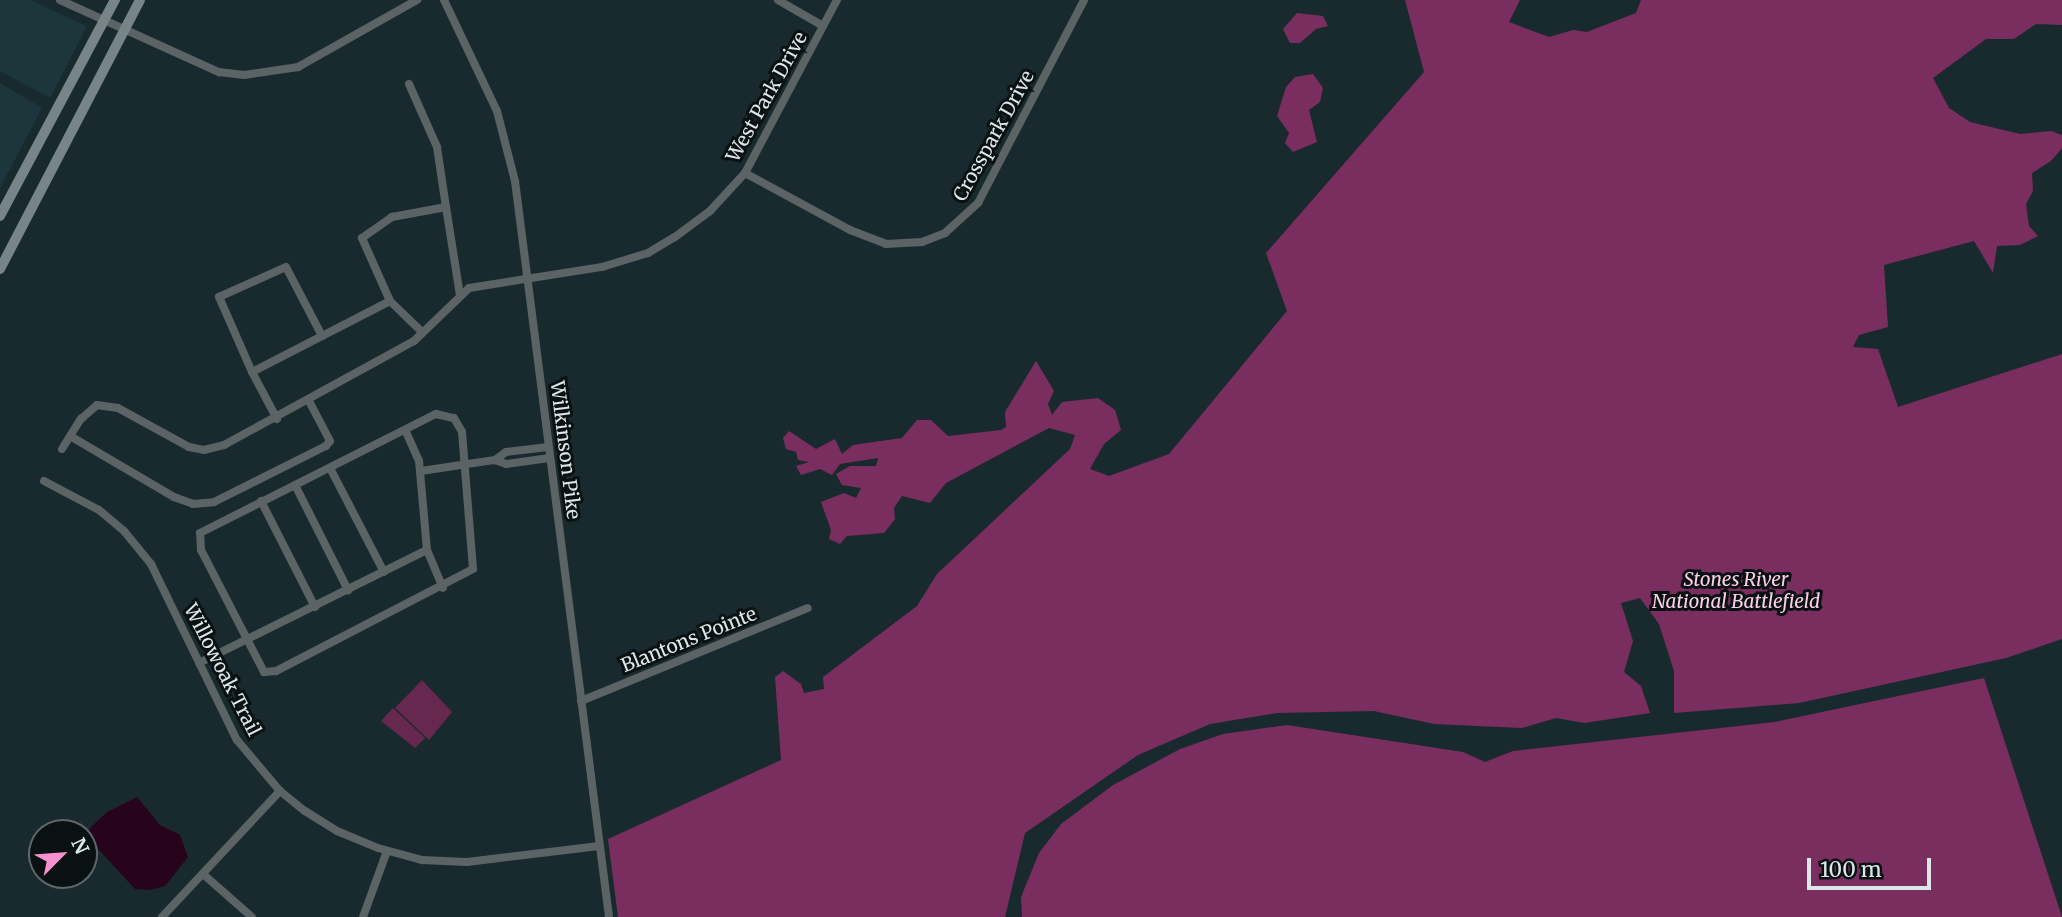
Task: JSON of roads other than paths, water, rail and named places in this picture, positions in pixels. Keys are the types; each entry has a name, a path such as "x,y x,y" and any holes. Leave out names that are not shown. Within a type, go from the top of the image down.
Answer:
{"main road":[{"path":"0,216 115,0"},
{"path":"0,269 139,0"}],"street":[{"path":"60,0 104,22 127,27 219,72 270,73 327,55 417,0"},
{"name":"Wilkinson Pike","path":"444,0 506,136 527,278 609,917"},
{"path":"778,0 823,26"},
{"name":"West Park Drive","path":"460,295 470,288 602,267 648,253 700,219 745,173 837,0"},
{"name":"Crosspark Drive","path":"745,173 871,239 906,244 945,233 978,203 1084,0"},
{"path":"62,449 97,405 118,408 189,447 204,450 277,419 341,379 414,341 460,295 437,147 409,84"},
{"path":"422,332 390,301 362,238 393,217 446,207"},
{"path":"277,419 252,372 219,297 286,267 322,336"},
{"path":"252,372 390,301"},
{"path":"70,436 174,497 192,504 214,502 326,446 330,441 309,401"},
{"path":"436,414 449,415 462,432 475,564 469,575 270,673 258,668 199,538 204,530 405,430 436,414"},
{"path":"405,430 421,471 427,550 443,588"},
{"path":"495,460 506,452 548,447"},
{"path":"421,471 495,460 506,464 550,458"},
{"path":"330,468 384,572"},
{"name":"Willowoak Trail","path":"44,481 99,510 124,531 151,564 237,740 280,791 337,831 387,851 422,860 467,862 599,846"},
{"path":"295,485 348,590"},
{"path":"261,502 315,607"},
{"path":"199,663 427,550"},
{"name":"Blantons Pointe","path":"581,701 808,608"},
{"path":"162,917 280,791"},
{"path":"363,917 387,851"},
{"path":"203,874 252,917"}],"park label":[{"name":"Stones River National Battlefield","path":"1736,591"}]}
